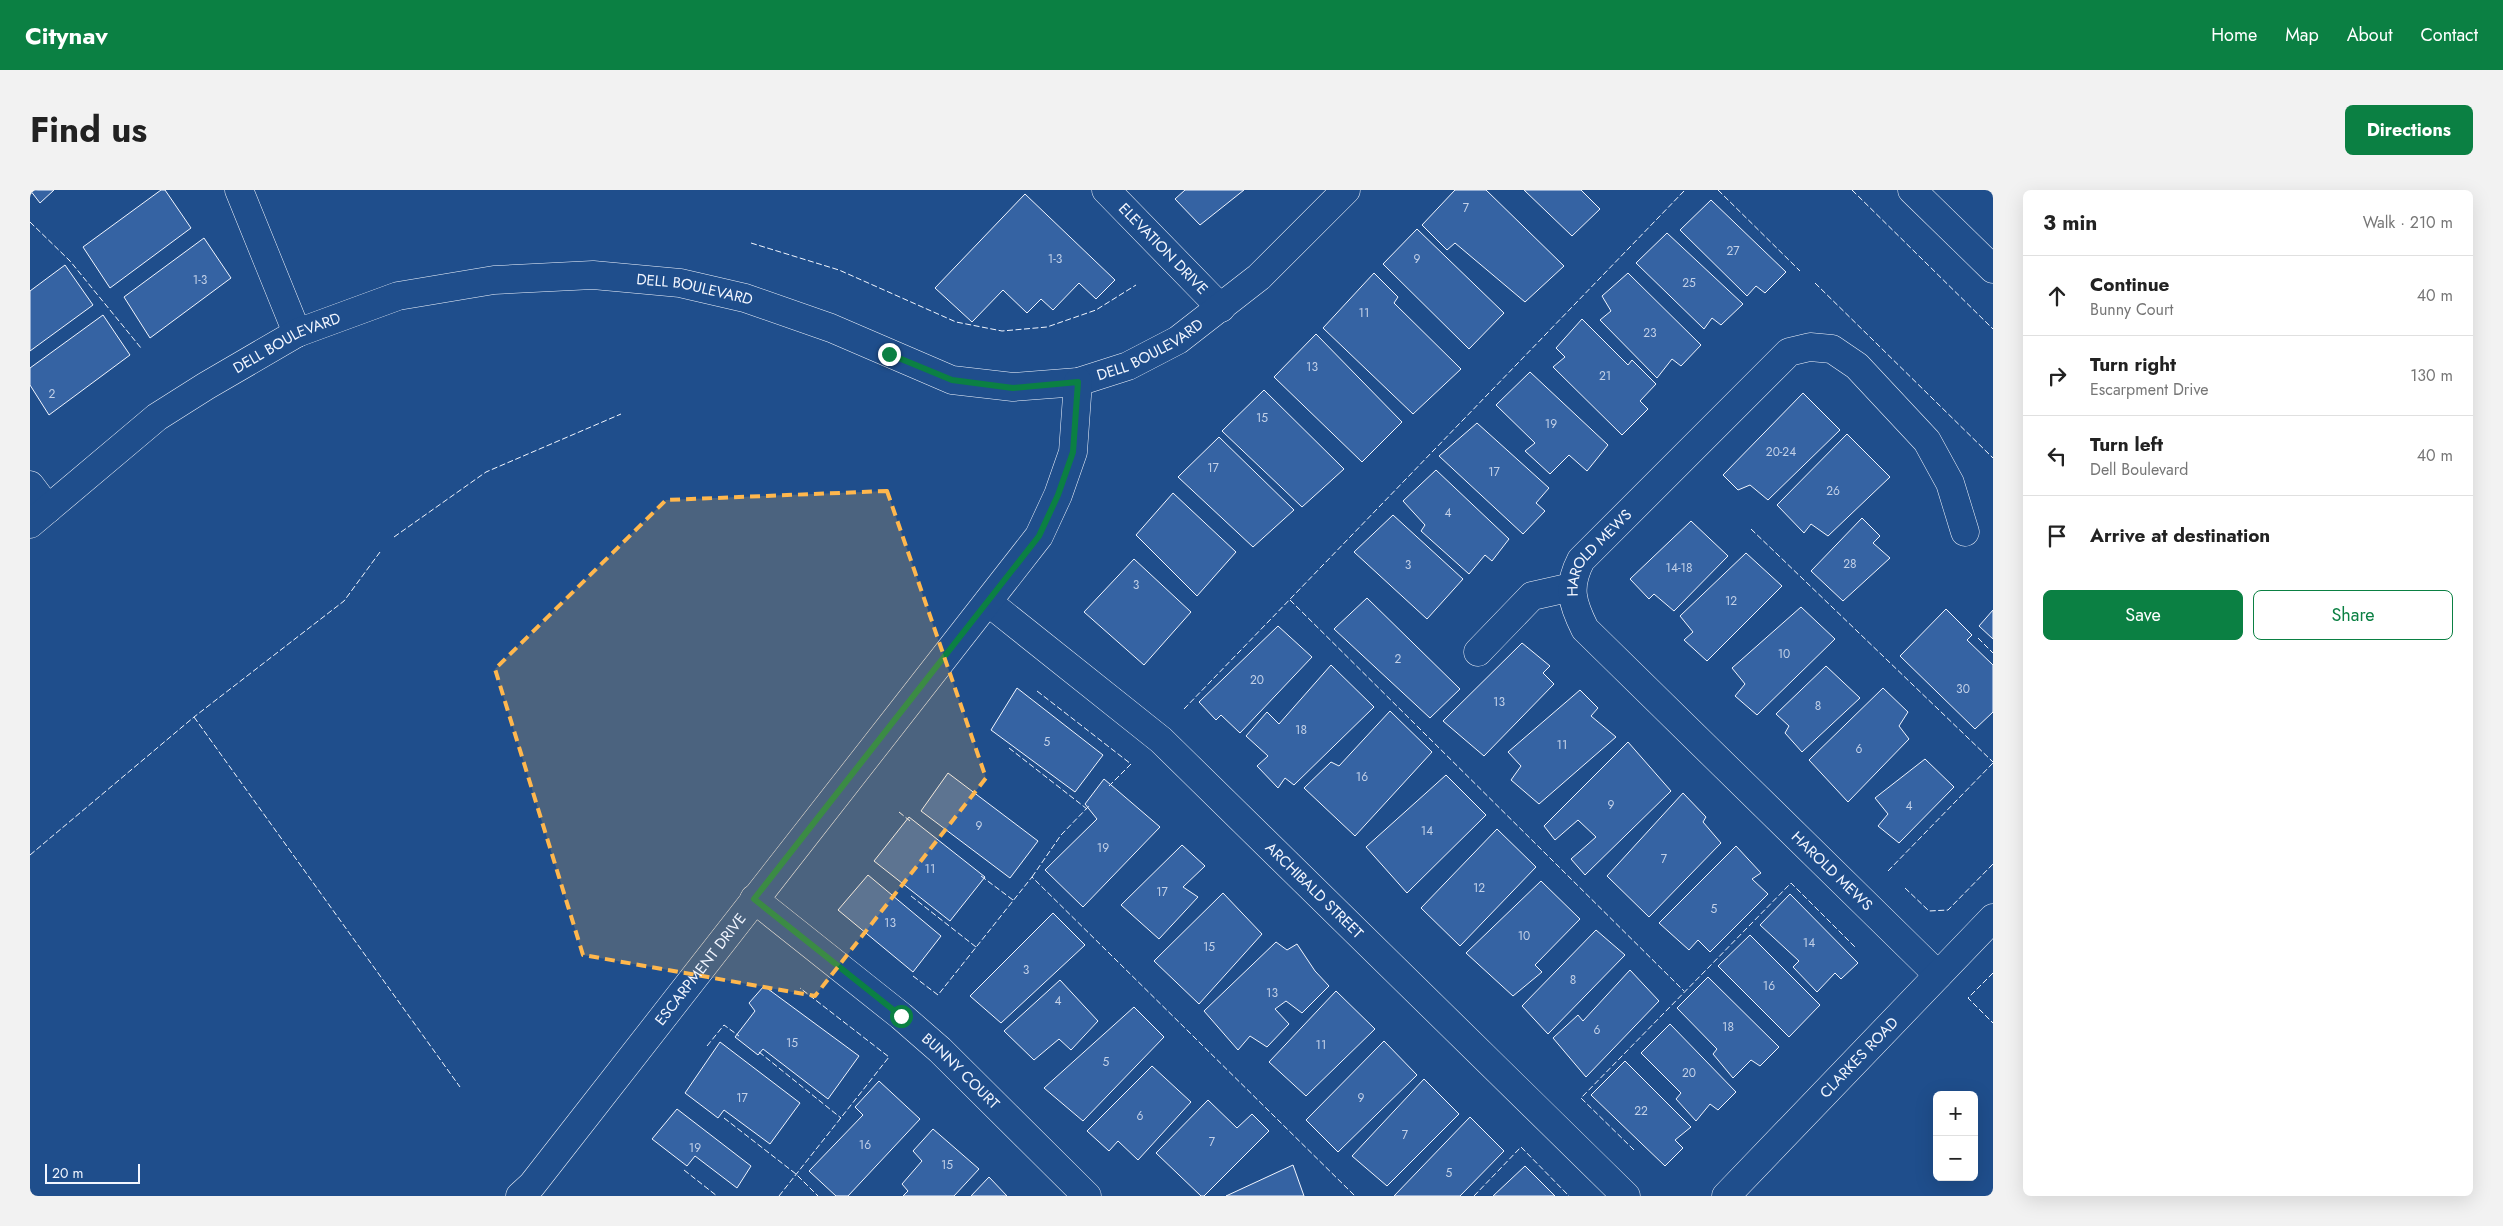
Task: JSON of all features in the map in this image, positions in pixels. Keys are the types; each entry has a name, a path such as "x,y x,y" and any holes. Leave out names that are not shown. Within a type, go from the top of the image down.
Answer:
{"street":[{"path":"240,190 297,333"},
{"name":"ELEVATION DRIVE","path":"1106,190 1221,308"},
{"name":"DELL BOULEVARD","path":"39,516 157,417 297,333 398,296 494,280 593,275 680,282 745,298 831,328 952,380 1013,388 1078,382 1128,366 1178,340 1259,277 1346,190"},
{"path":"1912,190 1993,269"},
{"name":"HAROLD MEWS","path":"1938,975 1585,629 1576,609 1572,588 1574,573 1581,560 1789,352 1810,347 1832,348 1857,366 1927,441 1950,483 1965,532"},
{"name":"ESCARPMENT DRIVE","path":"532,1192 754,899 1039,536 1058,495 1073,452 1078,382"},
{"path":"30,485 39,516"},
{"path":"1478,652 1532,596 1572,588"},
{"name":"ARCHIBALD STREET","path":"988,602 1161,740 1626,1196"},
{"name":"BUNNY COURT","path":"754,899 901,1016 940,1050 1087,1196"},
{"name":"CLARKES ROAD","path":"1726,1196 1993,918"}],"highlighted area":[{"path":"887,491 986,778 815,996 583,955 495,669 666,500"}],"building":[{"path":"30,190 54,190 40,203"},
{"path":"161,190 165,190 191,228 110,288 83,247"},
{"path":"1185,190 1244,190 1200,225 1175,199"},
{"path":"1455,190 1486,190 1564,266 1525,302 1455,243 1447,250 1422,225"},
{"path":"1524,190 1581,190 1600,209 1572,236"},
{"path":"1025,194 1115,280 1096,299 1079,283 1053,310 1041,299 1027,313 1003,290 972,322 935,288"},
{"path":"1711,200 1786,272 1765,293 1756,286 1747,296 1680,230"},
{"path":"1417,229 1504,313 1469,349 1383,264"},
{"path":"1667,233 1743,304 1721,325 1712,318 1704,329 1636,263"},
{"path":"204,238 231,278 150,338 124,297"},
{"path":"65,265 93,305 30,351 30,291"},
{"path":"1374,273 1398,297 1394,303 1461,369 1413,414 1323,328"},
{"path":"1628,273 1701,345 1681,366 1672,359 1657,378 1600,320 1611,311 1602,296"},
{"path":"103,315 130,355 49,415 30,385 30,368"},
{"path":"1582,319 1628,365 1632,360 1656,384 1640,401 1648,409 1622,435 1553,367 1565,357 1556,348"},
{"path":"1316,334 1402,422 1362,462 1274,377"},
{"path":"1530,372 1608,445 1587,471 1569,455 1550,474 1525,451 1535,443 1496,405"},
{"path":"1264,390 1344,469 1302,507 1222,431"},
{"path":"1803,393 1840,430 1768,500 1750,485 1738,490 1723,475"},
{"path":"1477,423 1549,488 1536,503 1545,511 1523,534 1439,456"},
{"path":"1847,434 1890,477 1828,536 1811,524 1804,533 1777,505"},
{"path":"1219,437 1294,510 1253,547 1178,477"},
{"path":"1436,470 1509,539 1492,561 1485,555 1469,574 1421,531 1425,525 1403,501"},
{"path":"1173,493 1236,552 1197,596 1136,535"},
{"path":"1393,515 1463,579 1427,619 1354,552"},
{"path":"1862,518 1880,536 1873,543 1890,558 1843,601 1811,571"},
{"path":"1691,521 1728,556 1674,611 1654,594 1649,599 1630,579"},
{"path":"1746,553 1782,586 1707,661 1684,640 1693,632 1680,616"},
{"path":"1134,559 1191,612 1144,665 1084,612"},
{"path":"1367,598 1460,689 1430,718 1334,629"},
{"path":"1801,607 1835,639 1757,715 1735,696 1745,684 1732,668"},
{"path":"1946,609 1972,635 1967,640 1993,665 1993,712 1975,729 1900,656"},
{"path":"1993,610 1993,639 1979,626"},
{"path":"1278,626 1312,657 1240,733 1221,715 1216,720 1199,702"},
{"path":"1522,643 1550,666 1543,673 1554,684 1484,756 1443,721"},
{"path":"1331,665 1374,707 1294,785 1285,778 1278,788 1257,766 1268,756 1246,736 1267,712 1279,724"},
{"path":"1826,666 1860,698 1802,752 1785,733 1789,726 1776,714"},
{"path":"1017,688 1103,755 1075,792 991,730"},
{"path":"1883,688 1908,712 1899,726 1909,739 1848,802 1809,760"},
{"path":"1580,690 1598,708 1591,716 1616,737 1539,804 1511,780 1521,766 1508,752"},
{"path":"1390,711 1432,752 1355,836 1304,788 1331,762 1339,766"},
{"path":"1628,742 1671,791 1585,875 1571,859 1596,837 1578,820 1555,840 1544,826"},
{"path":"1925,759 1954,787 1899,843 1878,826 1888,814 1875,798"},
{"path":"948,773 1038,841 1010,878 921,811"},
{"path":"1446,775 1486,815 1407,893 1366,847"},
{"path":"1104,779 1160,827 1083,907 1045,870 1097,819 1085,804"},
{"path":"1683,793 1706,817 1703,822 1721,843 1649,917 1607,876"},
{"path":"909,817 985,877 950,921 874,861"},
{"path":"1497,829 1536,867 1460,946 1421,908"},
{"path":"1182,845 1205,866 1183,887 1198,897 1159,939 1121,905"},
{"path":"1736,846 1761,873 1752,879 1768,894 1710,952 1698,940 1689,950 1659,923"},
{"path":"868,875 941,936 913,972 838,910"},
{"path":"1541,881 1580,919 1535,965 1542,972 1513,996 1466,953"},
{"path":"1223,893 1262,934 1199,1004 1154,961"},
{"path":"1790,894 1858,963 1841,979 1835,973 1817,992 1793,967 1799,961 1760,925"},
{"path":"1053,913 1085,945 1001,1023 970,996"},
{"path":"1596,930 1625,955 1548,1034 1522,1006"},
{"path":"1750,935 1820,1005 1789,1037 1718,966"},
{"path":"1276,942 1287,950 1297,944 1315,971 1329,986 1302,1013 1286,1001 1275,1009 1289,1024 1267,1047 1250,1036 1238,1050 1204,1011"},
{"path":"1630,970 1659,1001 1586,1077 1553,1038 1578,1015 1583,1021"},
{"path":"1708,977 1779,1047 1760,1066 1751,1060 1733,1078 1713,1054 1717,1049 1677,1008"},
{"path":"1060,980 1098,1021 1071,1050 1059,1039 1034,1060 1004,1031"},
{"path":"764,986 859,1056 828,1099 763,1049 758,1055 735,1037 755,1011 749,1003"},
{"path":"1336,991 1375,1029 1306,1096 1269,1062"},
{"path":"1134,1007 1164,1037 1083,1121 1044,1088"},
{"path":"1670,1024 1736,1092 1718,1110 1710,1104 1696,1121 1676,1099 1681,1093 1641,1053"},
{"path":"1384,1041 1417,1075 1338,1152 1306,1120"},
{"path":"720,1042 800,1103 770,1144 724,1110 718,1118 685,1093"},
{"path":"1625,1061 1691,1127 1675,1140 1683,1148 1665,1166 1591,1095"},
{"path":"1152,1066 1191,1102 1138,1160 1118,1141 1109,1151 1087,1131"},
{"path":"1424,1079 1459,1114 1387,1186 1352,1156"},
{"path":"879,1081 920,1119 848,1196 836,1196 809,1171 863,1115 855,1107"},
{"path":"1208,1100 1237,1128 1252,1114 1269,1131 1204,1196 1201,1196 1156,1153"},
{"path":"677,1109 751,1166 737,1188 695,1156 687,1166 652,1139"},
{"path":"1470,1117 1504,1151 1460,1196 1394,1196"},
{"path":"933,1129 979,1169 954,1196 903,1196 908,1191 902,1184 922,1161 913,1151"},
{"path":"1293,1165 1304,1196 1226,1196"},
{"path":"1525,1166 1555,1196 1493,1196"},
{"path":"989,1177 1007,1196 971,1196"}],"fence":[{"path":"1184,709 1685,190"},
{"path":"1718,190 1800,271"},
{"path":"1852,190 1993,329"},
{"path":"30,222 70,261 141,348"},
{"path":"751,243 839,270 956,322 1002,331 1047,327 1096,310 1136,285"},
{"path":"1815,283 1993,458"},
{"path":"394,537 486,472 621,414"},
{"path":"1751,529 1993,762"},
{"path":"30,855 194,717 344,601 380,552"},
{"path":"1290,600 1684,991"},
{"path":"1978,638 1993,653"},
{"path":"1037,691 1131,764 1109,786"},
{"path":"194,717 460,1087"},
{"path":"1009,748 1087,809"},
{"path":"1888,871 1993,763"},
{"path":"1032,877 1061,835 1090,805"},
{"path":"899,812 910,821"},
{"path":"1905,888 1929,911 1948,910 1993,864"},
{"path":"981,876 1013,900"},
{"path":"913,976 938,995 1032,877 1355,1196"},
{"path":"1634,1150 1581,1098 1791,883 1855,947"},
{"path":"911,896 976,947"},
{"path":"1993,973 1968,998 1993,1023"},
{"path":"779,1196 889,1057 800,988"},
{"path":"707,1046 724,1025 739,1036"},
{"path":"759,1052 841,1118"},
{"path":"724,1118 796,1174 818,1196"},
{"path":"1474,1196 1521,1147 1569,1196"},
{"path":"684,1170 717,1196"}],"route":[{"path":"889,354 952,380 1013,388 1078,382 1073,452 1058,495 1039,536 754,899 901,1016"}]}
